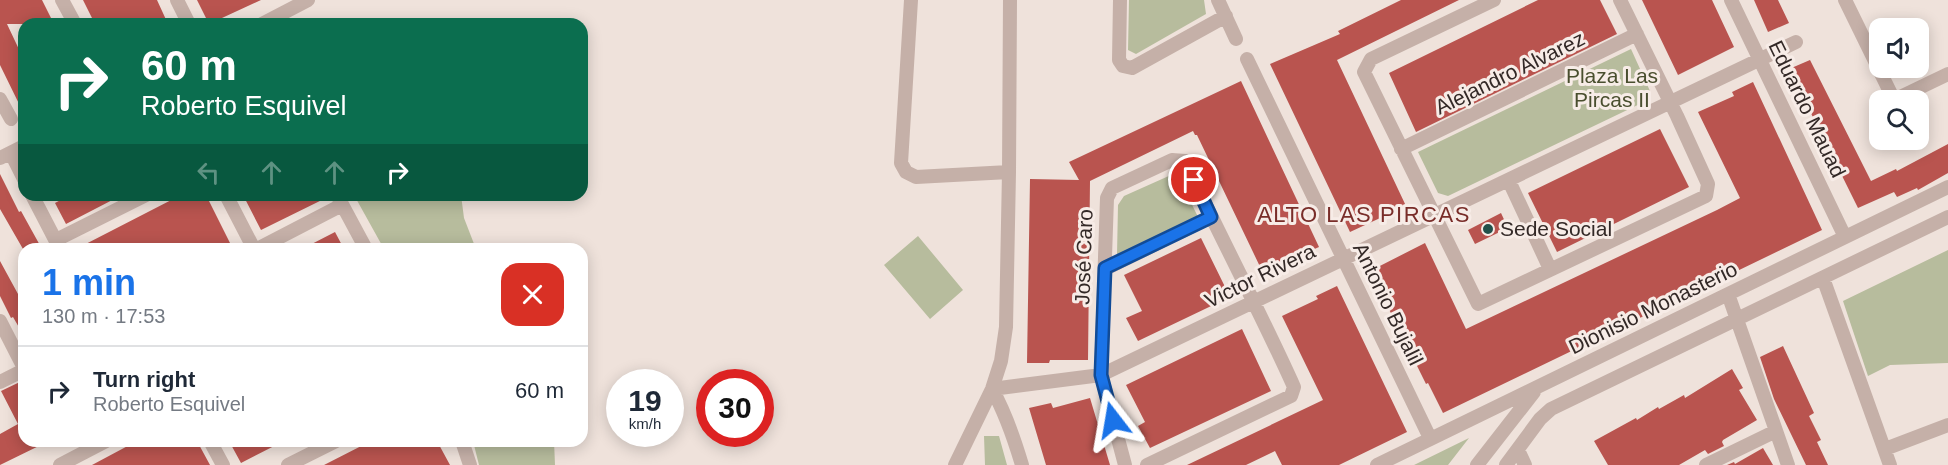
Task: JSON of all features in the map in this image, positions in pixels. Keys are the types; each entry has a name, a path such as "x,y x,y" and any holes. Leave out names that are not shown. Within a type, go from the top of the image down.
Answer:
{"street":[{"path":"62,0 72,18"},
{"path":"177,0 186,18"},
{"path":"270,18 287,5 308,0"},
{"path":"910,0 901,163 906,172 916,177 1010,172"},
{"path":"956,465 992,390 1001,361 1006,327 1010,172 1010,0"},
{"path":"1120,0 1119,60 1123,66 1132,68 1226,16"},
{"path":"1218,0 1236,39"},
{"path":"1494,0 1371,58 1364,72 1478,304 1706,195 1708,184 1620,0"},
{"name":"Eduardo Mauad","path":"1731,0 1845,237"},
{"path":"1845,0 1894,100 1948,74"},
{"name":"Alejandro Alvarez","path":"1401,149 1637,34"},
{"name":"Victor Rivera","path":"992,390 1101,375 1796,42"},
{"name":"Antonio Bujalil","path":"1246,59 1430,438"},
{"path":"0,99 11,119"},
{"path":"5,156 18,172"},
{"name":"José Caro","path":"1125,465 1101,375 1107,198 1112,188 1172,160 1185,161 1294,387 1291,396 1147,465"},
{"path":"1509,181 1550,269"},
{"name":"Dionisio Monasterio","path":"1377,465 1948,187"},
{"path":"35,201 57,243"},
{"path":"62,243 135,201"},
{"path":"229,201 253,243"},
{"path":"266,243 338,201"},
{"path":"341,201 363,243"},
{"path":"1105,268 1211,217"},
{"path":"1506,465 1540,419 1551,409 1948,217"},
{"path":"1823,278 1890,465"},
{"path":"1728,294 1788,465"},
{"path":"0,321 18,356"},
{"path":"0,382 18,372"},
{"path":"1476,465 1538,388"},
{"path":"992,390 1003,408 1022,465"},
{"path":"1885,449 1948,425"},
{"path":"1706,465 1776,431"},
{"path":"60,465 75,462 97,447"},
{"path":"213,447 223,465"},
{"path":"288,465 324,447"},
{"path":"464,447 470,465"},
{"path":"1518,450 1525,465"}],"green space":[{"path":"1129,0 1204,0 1206,14 1136,54 1128,50"},
{"name":"Plaza Las Pircas II","path":"1631,49 1650,91 1646,101 1448,196 1438,193 1418,152"},
{"path":"1171,175 1178,176 1198,217 1117,255 1118,205 1124,196"},
{"path":"357,201 462,201 464,218 474,243 381,243"},
{"path":"918,236 963,290 930,319 884,265"},
{"path":"1948,250 1948,363 1890,365 1868,376 1843,301"},
{"path":"984,436 999,436 1007,465 985,465"},
{"path":"1469,438 1448,465 1414,465"},
{"path":"474,447 554,447 555,465 479,465"}],"building":[{"path":"0,0 42,0 51,18 18,18 18,24 7,24 18,47 18,102 0,65"},
{"path":"83,0 157,0 165,18 92,18"},
{"path":"197,0 261,0 222,18 206,18"},
{"path":"1401,0 1459,0 1337,60 1406,206 1350,232 1270,64 1340,34 1338,31"},
{"path":"1538,0 1600,0 1617,34 1416,132 1389,73"},
{"path":"1642,0 1712,0 1734,47 1678,75"},
{"path":"1754,0 1778,0 1789,23 1768,32"},
{"path":"1810,60 1871,181 1896,169 1897,171 1948,144 1948,173 1918,190 1917,188 1897,197 1894,192 1858,208 1789,69"},
{"path":"1241,81 1319,247 1283,263 1284,265 1264,275 1197,135 1193,131 1090,181 1088,360 1050,360 1049,363 1027,363 1030,179 1079,180 1069,162"},
{"path":"1753,82 1822,230 1443,413 1428,383 1426,384 1370,271 1425,243 1466,329 1717,210 1740,198 1698,112 1734,96 1732,92"},
{"path":"1660,129 1689,187 1557,252 1528,193"},
{"path":"0,174 19,212 21,211 39,243 20,243 0,209"},
{"path":"59,201 110,201 66,224 55,203"},
{"path":"169,201 209,201 230,243 88,243"},
{"path":"246,201 320,201 261,230"},
{"name":"Sede Social","path":"1501,213 1508,228 1475,244 1468,230"},
{"path":"335,232 341,243 314,243"},
{"path":"1201,238 1230,297 1138,341 1126,318 1142,311 1124,275"},
{"path":"0,261 18,294 18,326 13,317 11,318 0,296"},
{"path":"1337,286 1407,432 1339,465 1282,465 1275,451 1246,465 1187,465 1323,400 1282,316 1318,299 1316,296"},
{"path":"1242,329 1271,391 1150,448 1138,426 1145,422 1126,385"},
{"path":"1783,346 1814,413 1809,416 1821,440 1817,442 1828,465 1806,465 1774,399 1760,357"},
{"path":"1732,369 1743,388 1739,390 1757,420 1723,440 1724,446 1708,454 1705,450 1679,465 1608,465 1594,441 1658,407 1659,409 1684,395 1685,398"},
{"path":"18,383 18,424 1,391"},
{"path":"1090,398 1110,465 1046,465 1029,408 1051,403 1053,408"},
{"path":"18,424 18,447 37,447 0,465 0,434"},
{"path":"126,447 200,447 210,465 92,465"},
{"path":"232,447 272,447 241,463"},
{"path":"359,447 440,447 450,465 324,465"},
{"path":"1763,448 1773,465 1727,465 1734,462 1735,464"}],"place":[{"name":"Sede Social","path":"1488,229"}],"district":[{"name":"ALTO LAS PIRCAS","path":"1364,214"}],"route":[{"path":"1113,420 1101,375 1105,268 1211,217 1194,180"}]}
